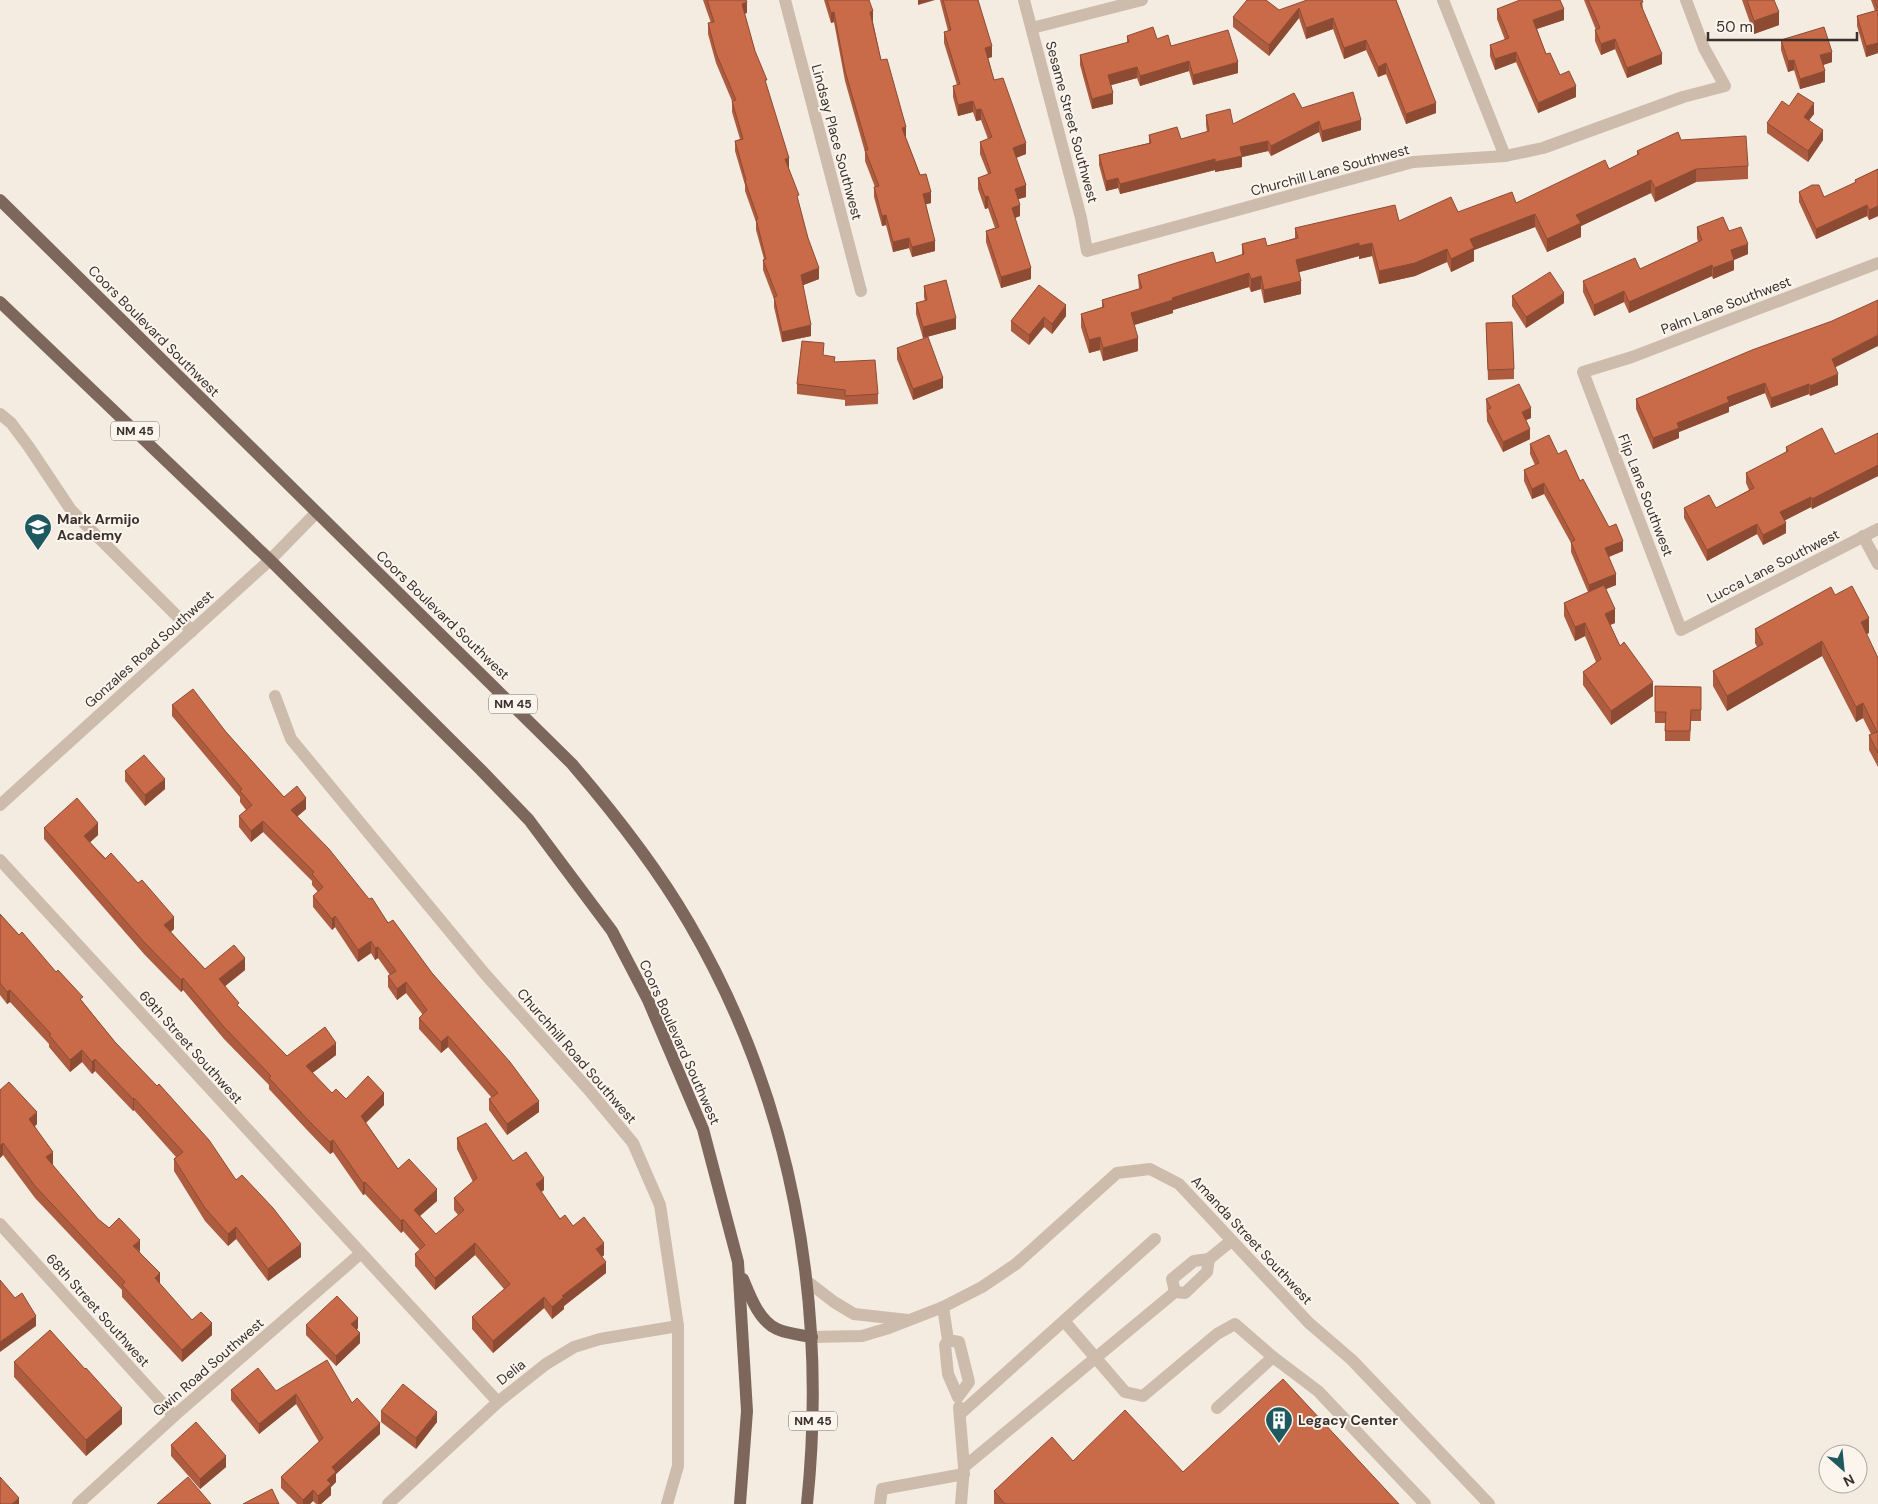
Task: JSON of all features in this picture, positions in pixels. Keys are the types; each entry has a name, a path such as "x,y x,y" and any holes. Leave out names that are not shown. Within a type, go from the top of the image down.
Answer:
{"main road":[{"name":"Coors Boulevard Southwest","path":"0,200 566,758 618,819 658,874 689,923 744,1034 766,1092 783,1153 797,1215 808,1282 814,1381 811,1461 807,1504"},
{"name":"Coors Boulevard Southwest","path":"0,302 270,560 529,820 612,931 648,1000 703,1129 738,1262 747,1411 740,1504"},
{"path":"738,1262 752,1301 762,1315 776,1329 812,1337"}],"street":[{"name":"Lindsay Place Southwest","path":"785,0 861,291"},
{"name":"Sesame Street Southwest","path":"1024,0 1081,218 1087,251"},
{"path":"1032,28 1142,0"},
{"path":"1442,0 1505,156"},
{"name":"Churchill Lane Southwest","path":"1087,251 1413,162 1505,156 1543,148 1683,97 1725,86 1704,48 1686,0"},
{"name":"Palm Lane Southwest","path":"1584,372 1641,353 1878,262"},
{"name":"Flip Lane Southwest","path":"1584,372 1681,630"},
{"path":"0,414 11,423 71,510 192,631"},
{"name":"Gonzales Road Southwest","path":"0,805 270,560 316,513"},
{"name":"Lucca Lane Southwest","path":"1681,630 1878,529"},
{"path":"1863,536 1878,564"},
{"name":"Churchhill Road Southwest","path":"274,696 291,739 485,974 588,1089 633,1143 660,1204 678,1326 678,1466 667,1504"},
{"name":"69th Street Southwest","path":"0,860 360,1254"},
{"name":"Amanda Street Southwest","path":"812,1337 862,1336 889,1328 943,1307 982,1287 1016,1264 1117,1172 1150,1168 1179,1184 1309,1323 1352,1360 1489,1504"},
{"name":"68th Street Southwest","path":"0,1224 174,1416"},
{"path":"960,1414 1155,1239"},
{"path":"1174,1292 1172,1279 1194,1261 1209,1259 1231,1241"},
{"name":"Delia","path":"360,1254 498,1402 546,1364 574,1347 600,1339 678,1326"},
{"name":"Gwin Road Southwest","path":"78,1504 174,1416 360,1254"},
{"path":"880,1504 882,1488 964,1470 1174,1292 1185,1293 1207,1272 1209,1259"},
{"name":"Amanda Street Southwest","path":"808,1282 834,1302 854,1314 908,1320"},
{"path":"943,1307 948,1340 945,1345 948,1374 958,1397 960,1414 964,1470 961,1504"},
{"path":"1064,1321 1125,1392 1143,1396 1217,1334 1235,1324 1273,1357 1318,1391 1425,1504"},
{"path":"948,1340 959,1342 969,1382 958,1397"},
{"path":"1217,1408 1273,1357"},
{"path":"388,1504 498,1402"}],"building":[{"path":"707,0 746,0 747,2 742,4 755,51 767,80 765,80 789,158 785,159 799,195 797,196 808,238 819,268 801,275 811,325 782,332 774,297 777,296 763,260 766,259 756,219 758,219 745,181 735,141 743,139 732,101 736,100 716,53 708,23 714,22"},
{"path":"827,0 869,0 873,11 870,12 881,60 887,59 906,127 902,128 920,175 926,174 931,192 923,194 935,241 912,247 909,238 893,242 886,215 882,216 874,187 879,186 865,150 868,150 845,71 834,12 831,13"},
{"path":"943,0 978,0 992,46 985,48 994,80 1003,78 1026,143 1013,148 1026,185 1015,189 1020,205 1012,208 1031,268 1001,277 986,231 999,227 988,196 985,197 978,178 991,173 980,142 992,137 981,109 976,110 973,101 958,105 953,86 960,84 944,32 951,30"},
{"path":"1247,0 1266,0 1279,10 1307,0 1396,0 1436,103 1406,114 1386,63 1378,67 1366,40 1344,48 1333,18 1306,28 1299,8 1269,45 1233,17"},
{"path":"1520,0 1560,0 1564,9 1533,20 1546,54 1550,53 1560,75 1569,71 1576,86 1538,103 1516,52 1495,59 1490,45 1509,38 1497,9"},
{"path":"1588,0 1642,0 1643,2 1640,3 1662,54 1627,68 1615,39 1601,44 1595,30 1600,28"},
{"path":"1747,0 1774,0 1779,12 1754,21"},
{"path":"1878,10 1878,43 1866,46 1857,16"},
{"path":"1153,27 1157,39 1168,35 1171,46 1228,30 1238,62 1193,75 1189,61 1140,76 1137,67 1108,75 1113,93 1092,99 1080,55 1129,42 1127,36"},
{"path":"1824,27 1832,52 1820,55 1825,71 1800,79 1794,60 1788,61 1781,40"},
{"path":"1353,92 1361,120 1322,131 1319,121 1271,146 1268,141 1240,147 1242,156 1215,162 1215,159 1120,184 1118,178 1106,181 1099,155 1151,143 1149,135 1177,127 1181,139 1209,131 1206,115 1230,109 1233,124 1294,93 1302,108"},
{"path":"1798,93 1814,103 1804,117 1823,130 1808,151 1767,123 1782,101 1789,106"},
{"path":"1678,132 1681,140 1746,136 1748,166 1696,169 1655,188 1651,180 1576,215 1581,223 1547,239 1535,214 1470,239 1474,248 1451,259 1447,249 1415,263 1379,271 1372,243 1359,246 1359,243 1296,260 1301,281 1264,290 1261,276 1251,279 1249,273 1131,313 1138,338 1103,348 1100,337 1089,340 1081,314 1104,307 1102,300 1142,288 1138,275 1213,252 1216,263 1244,254 1242,244 1265,238 1267,246 1298,238 1295,228 1395,205 1399,221 1451,197 1458,212 1512,192 1516,203 1605,160 1609,169 1639,154 1637,151"},
{"path":"1878,169 1878,206 1869,210 1867,205 1816,229 1799,192 1812,185 1819,185 1824,197"},
{"path":"1723,217 1729,231 1741,227 1748,244 1731,250 1734,260 1713,268 1712,265 1629,302 1624,291 1594,305 1583,281 1635,258 1640,269 1702,240 1697,227"},
{"path":"1550,272 1564,293 1526,317 1512,296"},
{"path":"946,280 956,318 923,327 916,303 927,300 924,286"},
{"path":"1039,285 1066,305 1052,324 1044,317 1029,335 1011,321"},
{"path":"1878,300 1878,335 1832,359 1838,374 1810,386 1809,384 1771,398 1765,383 1727,397 1729,402 1677,423 1679,428 1653,438 1636,399 1752,350 1832,321"},
{"path":"1512,322 1514,369 1488,370 1486,323"},
{"path":"928,337 943,378 913,389 897,348"},
{"path":"802,341 824,343 823,355 835,357 834,362 875,360 878,394 845,396 845,390 797,384"},
{"path":"1519,384 1531,408 1522,412 1530,429 1503,442 1487,410 1491,408 1486,399"},
{"path":"1822,428 1835,454 1878,433 1878,465 1812,499 1811,497 1780,512 1786,523 1763,535 1757,524 1707,550 1684,508 1709,495 1716,508 1754,488 1746,473 1788,451 1786,447"},
{"path":"1549,435 1558,454 1566,450 1580,481 1583,479 1609,527 1616,524 1623,541 1605,548 1616,574 1589,585 1571,542 1575,540 1544,483 1532,489 1524,470 1539,463 1530,444"},
{"path":"1604,585 1615,609 1605,614 1620,646 1624,642 1653,682 1611,711 1583,672 1601,659 1585,623 1575,627 1564,603"},
{"path":"1852,586 1869,618 1861,622 1878,658 1878,753 1869,735 1877,732 1863,703 1856,707 1822,641 1727,696 1713,671 1763,644 1755,629 1831,587 1835,595"},
{"path":"1655,686 1701,687 1701,710 1691,710 1690,731 1665,731 1666,712 1655,712"},
{"path":"193,689 226,732 284,797 297,786 306,798 291,810 329,849 369,899 372,898 388,923 393,920 432,973 510,1062 539,1101 507,1124 489,1099 498,1093 448,1036 441,1042 419,1018 427,1010 406,982 397,989 388,976 396,971 378,947 375,948 371,941 358,950 335,916 332,919 313,896 323,887 312,874 314,872 263,821 251,831 239,816 252,805 240,791 242,789 172,705"},
{"path":"144,755 165,779 145,795 125,771"},
{"path":"77,798 98,823 84,836 105,859 111,853 138,883 142,880 174,917 164,925 205,969 234,945 245,958 219,979 239,1003 237,1005 287,1056 325,1027 336,1043 306,1066 332,1093 336,1089 346,1099 368,1076 384,1093 361,1116 398,1169 409,1159 437,1189 414,1210 436,1234 464,1210 454,1198 477,1178 457,1138 486,1123 513,1161 526,1152 544,1178 536,1184 560,1219 565,1215 573,1226 584,1217 604,1243 596,1249 606,1262 562,1296 564,1297 552,1307 544,1297 493,1341 472,1317 510,1284 475,1243 435,1278 415,1254 425,1245 403,1219 401,1221 365,1182 363,1183 333,1140 330,1142 269,1078 271,1076 224,1027 183,978 181,980 144,942 44,828"},
{"path":"0,914 19,935 22,932 56,972 58,970 83,997 80,999 115,1042 157,1086 159,1084 209,1140 236,1180 242,1175 273,1208 301,1244 268,1269 236,1227 228,1234 205,1208 174,1159 183,1152 134,1098 95,1059 92,1062 82,1050 70,1060 49,1035 51,1034 10,990 7,992 0,983"},
{"path":"9,1082 37,1112 29,1119 53,1152 46,1157 98,1219 109,1228 119,1218 140,1240 133,1246 160,1273 155,1278 192,1320 201,1312 212,1323 182,1350 122,1285 125,1282 35,1186 3,1143 0,1146 0,1090"},
{"path":"0,1280 15,1298 22,1293 36,1316 0,1342"},
{"path":"337,1296 358,1318 351,1324 360,1333 336,1356 306,1325"},
{"path":"50,1330 122,1408 86,1440 14,1362"},
{"path":"327,1360 352,1403 357,1398 380,1423 332,1467 336,1472 327,1480 331,1484 318,1496 313,1490 303,1500 281,1477 323,1438 296,1394 259,1424 231,1390 258,1368 276,1391"},
{"name":"Legacy Center","path":"1283,1379 1399,1504 1005,1504 994,1491 1052,1437 1073,1461 1125,1410 1183,1472"},
{"path":"403,1384 437,1412 416,1438 381,1411"},
{"path":"196,1422 226,1456 200,1479 171,1445"},
{"path":"0,1477 19,1498 12,1504 0,1504"},
{"path":"188,1477 211,1504 157,1504"},
{"path":"272,1489 279,1504 243,1504"}],"place":[{"name":"Mark Armijo Academy","path":"38,551"},
{"name":"Legacy Center","path":"1279,1444"}]}
